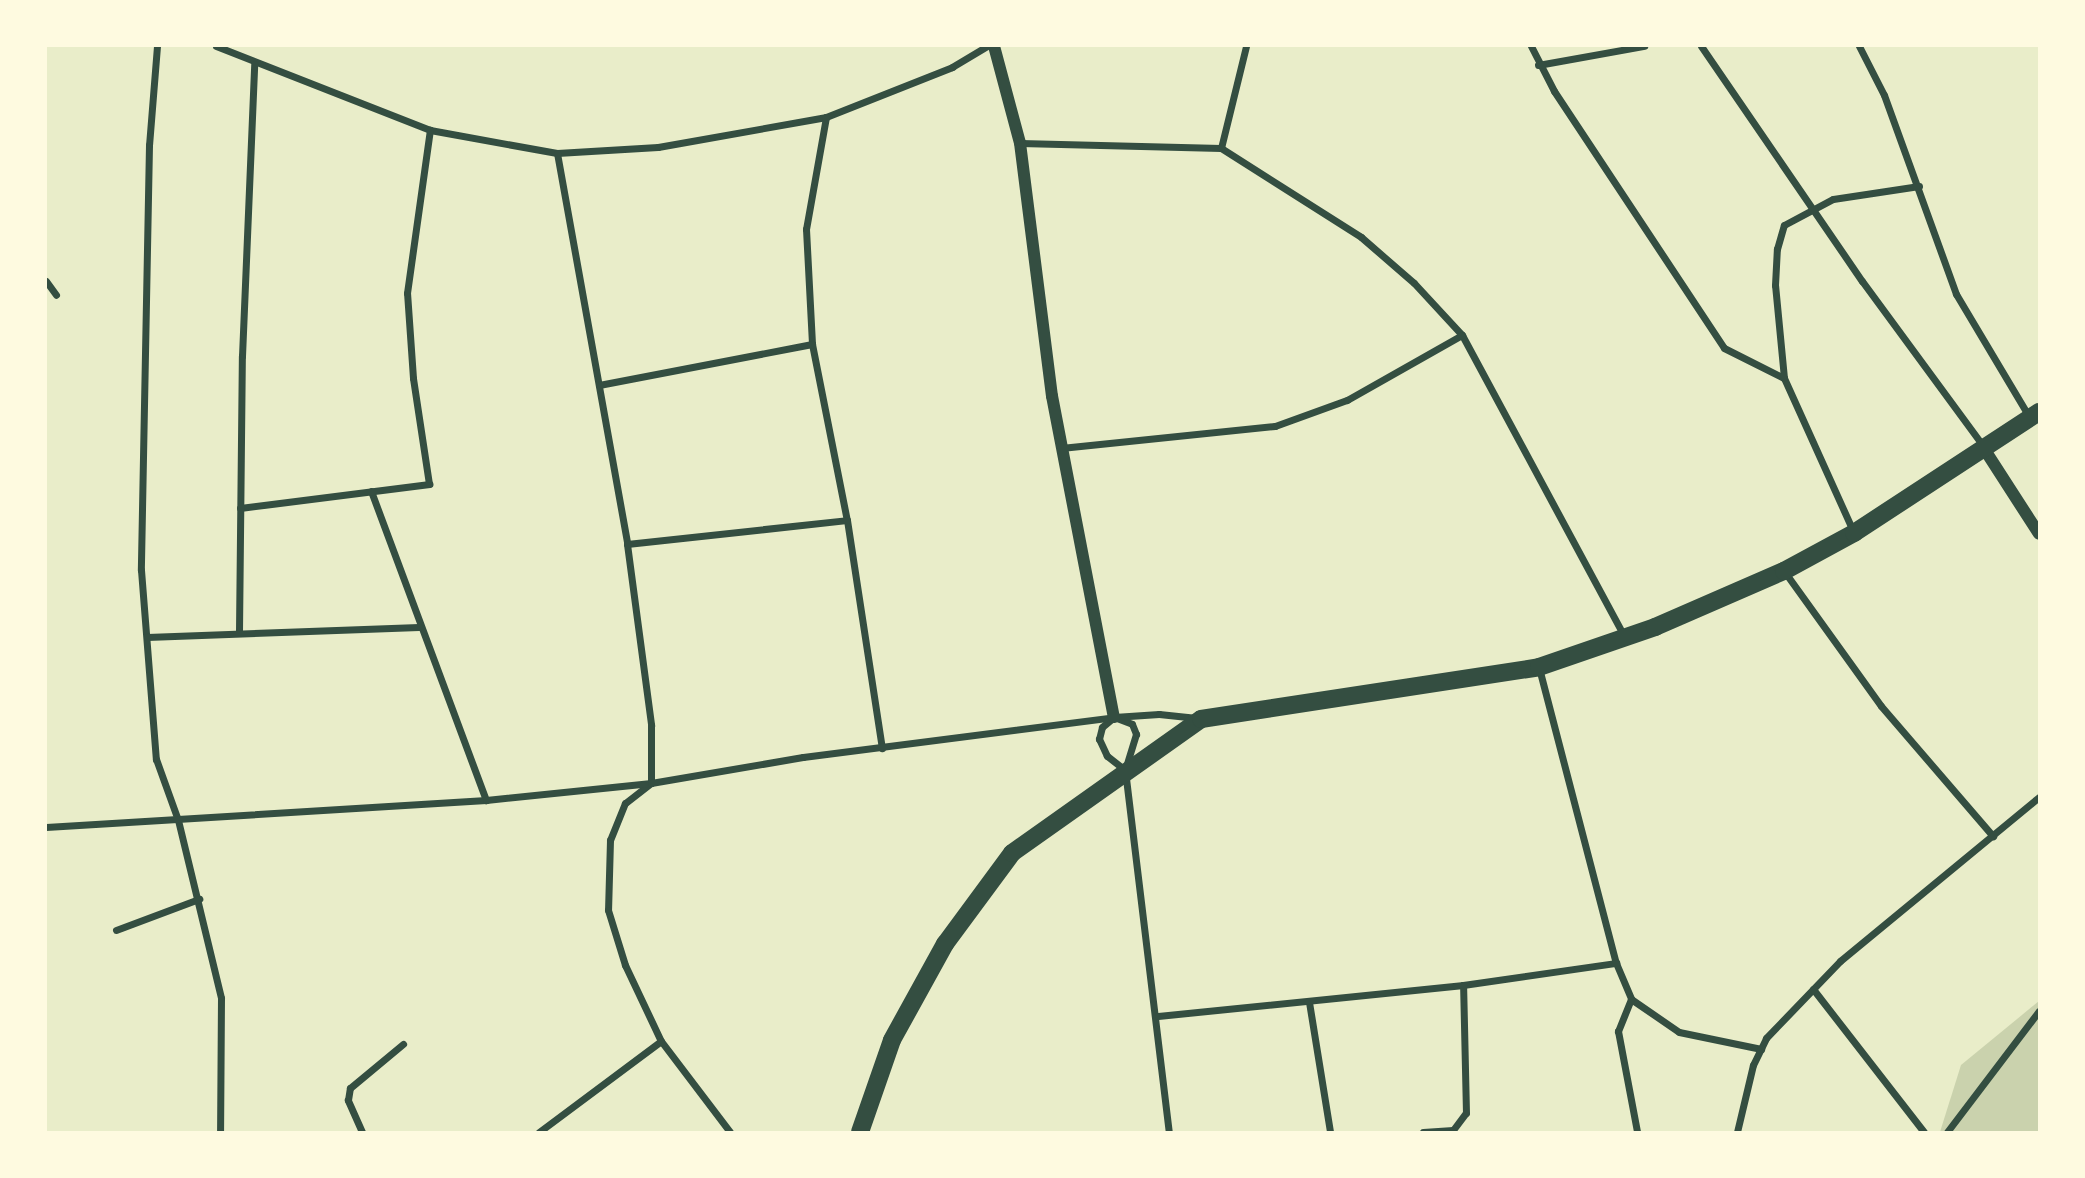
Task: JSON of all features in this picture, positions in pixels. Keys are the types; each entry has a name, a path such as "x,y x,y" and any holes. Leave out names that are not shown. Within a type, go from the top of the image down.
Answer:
{"main road":[{"path":"860,1132 892,1040 945,944 1012,853 1125,770 1201,719 1539,667 1625,638 1784,571 1854,533 2035,415"}],"street":[{"path":"157,46 149,145 141,570 156,759 178,820 221,998 220,1132"},
{"path":"216,46 254,64 430,130 557,153 659,147 827,117 952,67 987,46"},
{"path":"994,46 1020,143 1061,448 1114,717"},
{"path":"1221,148 1246,46"},
{"path":"1531,46 1538,65 1724,348 1784,378"},
{"path":"1538,65 1644,46"},
{"path":"1700,46 1983,447 2039,534"},
{"path":"1859,46 1919,186 1956,294 2035,415"},
{"path":"239,631 240,508 254,64"},
{"path":"827,117 806,229 812,344 847,520 882,748"},
{"path":"240,508 429,484 413,379 407,293 430,130"},
{"path":"1020,143 1221,148 1361,237 1414,283 1462,335 1625,638"},
{"path":"557,153 627,544 651,724 651,783"},
{"path":"1854,533 1784,378 1775,285 1777,250 1784,225 1812,208 1833,199 1919,186"},
{"path":"46,281 56,295"},
{"path":"1061,448 1275,426 1348,400 1462,335"},
{"path":"599,385 812,344"},
{"path":"371,491 419,627 486,800"},
{"path":"627,544 847,520"},
{"path":"1784,571 1881,705 1993,836"},
{"path":"147,637 239,631 419,627"},
{"path":"1539,667 1616,963 1631,999 1679,1032 1761,1049"},
{"path":"46,827 486,800 651,783 1114,717 1160,714 1201,719"},
{"path":"1114,717 1132,724 1136,734 1125,770 1158,1016 1169,1132"},
{"path":"1114,717 1102,727 1099,739 1107,756 1125,770"},
{"path":"651,783 625,803 618,816 606,877 608,911 625,965 661,1041 730,1132"},
{"path":"1737,1132 1761,1049 1813,989 1902,907 2039,797"},
{"path":"116,930 199,899"},
{"path":"1158,1016 1463,985 1616,963"},
{"path":"1423,1132 1453,1130 1466,1113 1463,985"},
{"path":"1813,989 1924,1132"},
{"path":"1631,999 1618,1031 1637,1132"},
{"path":"1309,1002 1330,1132"},
{"path":"1947,1132 2039,1011"},
{"path":"539,1132 661,1041"},
{"path":"362,1132 348,1100 350,1088 403,1044"}],"green space":[{"path":"2039,1001 2039,1132 1940,1132 1961,1065"}]}
